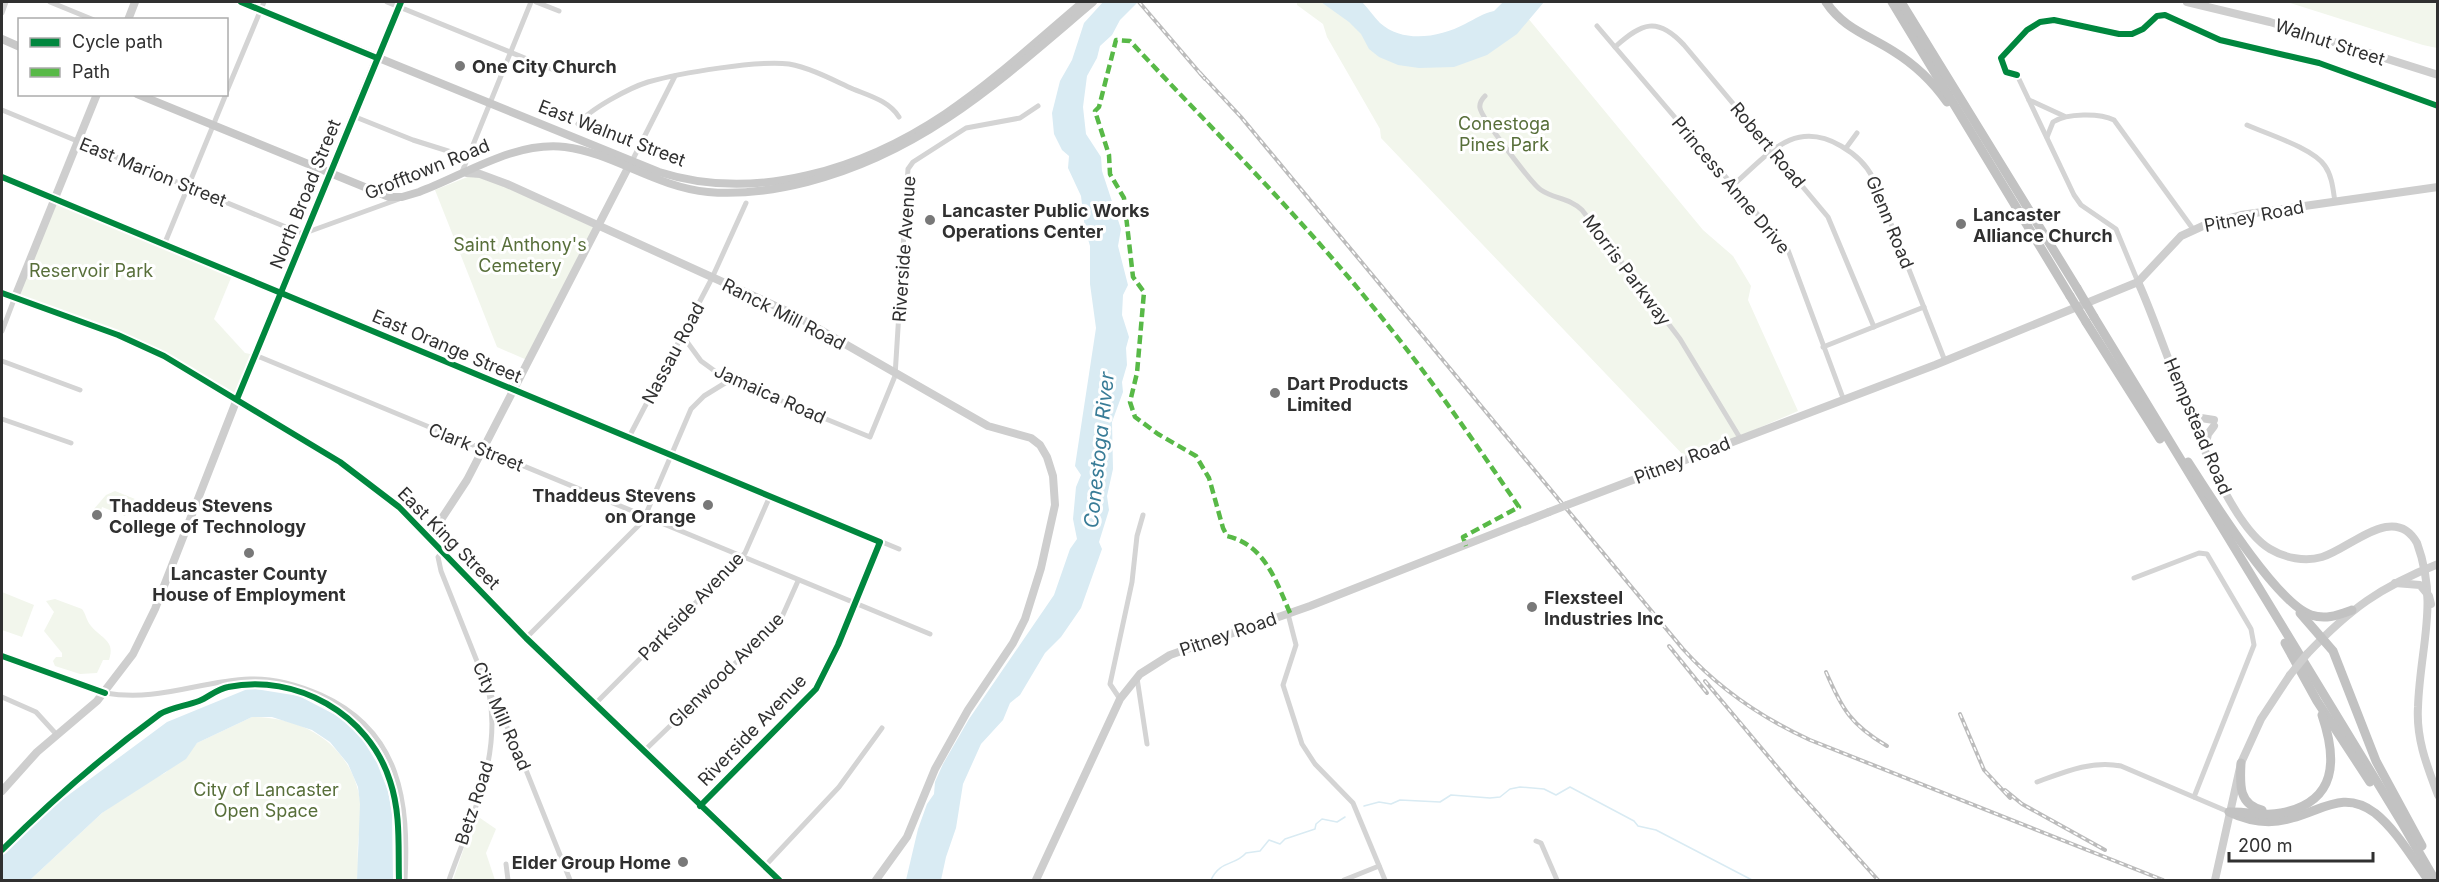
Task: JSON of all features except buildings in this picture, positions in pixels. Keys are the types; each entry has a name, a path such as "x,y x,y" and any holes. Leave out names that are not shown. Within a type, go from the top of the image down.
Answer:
{"highway":[{"path":"1826,2 1849,27 1898,54 1926,78 1946,100 2090,319 2279,632 2317,701 2431,878"},
{"path":"1892,2 1994,172"},
{"path":"1902,2 2073,292"},
{"path":"2090,319 2120,359 2223,515 2294,606 2333,651 2364,733 2388,784 2418,837 2431,878"},
{"path":"2120,359 2431,878"},
{"path":"2294,606 2322,617 2352,610"},
{"path":"2229,812 2282,813 2301,807 2321,791 2330,775 2332,750 2317,701"},
{"path":"2241,764 2240,788 2247,803 2260,810 2282,813"},
{"path":"2229,812 2244,820 2275,821 2300,816 2331,802 2346,801 2361,805 2387,824 2431,878"}],"main road":[{"path":"129,18 135,2"},
{"name":"East Walnut Street","path":"240,2 262,6 377,58 489,103 681,187 731,193 787,186 860,165 901,147 947,121 1093,2"},
{"name":"East Walnut Street","path":"563,147 692,180 742,185 786,180 849,162 898,141 943,115 985,84 1083,2"},
{"name":"Walnut Street","path":"2187,2 2270,22 2438,73"},
{"name":"Walnut Street","path":"2210,2 2267,16 2438,73"},
{"path":"2,39 18,45"},
{"name":"North Broad Street","path":"237,399 377,58"},
{"path":"15,297 96,96"},
{"path":"142,96 383,195 402,197"},
{"name":"Grofftown Road","path":"402,197 458,177 519,151 563,147"},
{"path":"429,538 456,500 483,450 630,165"},
{"name":"Ranck Mill Road","path":"467,173 504,181 791,314 988,426 1031,438 1040,445 1049,461 1055,490 1055,505 1041,568 1025,619 935,769 907,837 876,880"},
{"name":"East Orange Street","path":"2,177 280,293"},
{"name":"Pitney Road","path":"1036,880 1120,699 1136,677 1170,655 1288,614 1843,398 1945,361 2138,282 2181,236 2193,229 2229,218 2437,187"},
{"name":"Hempstead Road","path":"2138,282 2205,449 2241,520 2256,538 2270,549 2295,559 2313,559 2332,554 2375,529 2395,526 2414,538 2427,568 2434,605"},
{"name":"East King Street","path":"2,293 134,342 178,363 374,486 399,507 594,705 779,880"},
{"path":"2,791 32,757 105,693 133,654 151,621 237,399"},
{"path":"2190,411 2214,423 2208,434 2205,449"},
{"path":"2215,880 2241,764 2261,719 2290,675 2307,654 2352,610 2391,584 2438,564"},
{"path":"2391,584 2413,583 2425,590 2429,596 2432,619"},
{"path":"2438,591 2418,705 2418,726 2423,756 2438,795"},
{"path":"2,656 105,693"}],"street":[{"path":"2,13 6,2"},
{"path":"50,2 89,18"},
{"path":"387,2 400,4 559,72 573,70"},
{"path":"458,177 463,170 531,2"},
{"path":"536,2 559,11"},
{"name":"North Broad Street","path":"377,58 400,4"},
{"path":"228,89 262,6"},
{"name":"Princess Anne Drive","path":"1597,26 1788,250 1843,398"},
{"name":"Robert Road","path":"1615,47 1644,26 1654,26 1669,32 1684,45 1833,224 1874,327"},
{"path":"578,123 587,114 641,85 675,76 761,64 786,64 803,68 888,104 899,117"},
{"path":"228,74 233,76"},
{"path":"2017,75 2078,201 2108,221 2117,231 2138,282"},
{"path":"630,165 675,76"},
{"path":"164,245 225,96"},
{"name":"Morris Parkway","path":"1485,96 1480,101 1480,110 1496,135 1538,188 1572,202 1582,210 1680,339 1740,438"},
{"path":"2028,99 2052,113 2065,117 2106,117 2114,120 2193,229"},
{"name":"Riverside Avenue","path":"870,437 895,373 908,169 913,162 966,128 1020,118 1038,106"},
{"name":"East Marion Street","path":"2,110 305,233"},
{"path":"353,116 417,142 467,157"},
{"path":"2046,137 2054,122 2065,117"},
{"path":"2247,125 2309,153 2324,164 2331,176 2335,202"},
{"path":"1846,148 1857,133"},
{"name":"Glenn Road","path":"1732,186 1787,141 1805,134 1824,136 1846,148 1861,160 1873,178 1945,361"},
{"name":"Grofftown Road","path":"305,233 402,197"},
{"name":"Nassau Road","path":"629,437 712,278 746,203"},
{"name":"East Orange Street","path":"280,293 899,549"},
{"path":"2,331 15,297"},
{"path":"1823,347 1924,307"},
{"name":"Jamaica Road","path":"682,335 701,361 715,373 870,437"},
{"name":"Clark Street","path":"255,355 930,634"},
{"path":"2,361 80,390"},
{"path":"526,638 645,517 691,409 704,396 730,380"},
{"path":"2,419 71,443"},
{"name":"Parkside Avenue","path":"594,705 742,557 770,496"},
{"path":"1120,699 1110,684 1132,582 1137,536 1143,515"},
{"name":"Riverside Avenue","path":"700,806 816,689 828,669 880,542"},
{"name":"City Mill Road","path":"442,552 438,557 441,571 488,688 509,728 570,880"},
{"path":"2134,578 2199,553 2207,554 2251,629 2254,645 2194,797"},
{"name":"Glenwood Avenue","path":"643,752 781,619 798,581"},
{"path":"1288,614 1296,645 1283,685 1302,744 1315,764 1353,803 1385,880"},
{"path":"1136,677 1147,744"},
{"path":"105,693 151,696 229,681 260,679 296,685 342,706 361,719 373,734 400,784 406,825 405,880"},
{"name":"Betz Road","path":"449,880 489,760 492,729 488,688"},
{"path":"2,697 36,712 57,735"},
{"path":"764,867 839,788 882,728"},
{"path":"2037,782 2086,766 2107,763 2121,766 2229,812"},
{"path":"1536,841 1541,843 1557,880"},
{"path":"506,864 508,880"},
{"path":"1344,880 1379,866"}],"green space":[{"name":"Conestoga Pines Park","path":"1297,2 1343,2 1422,50 1527,17 1703,230 1733,256 1751,286 1748,300 1798,411 1687,459 1381,138 1380,129 1327,37 1323,24 1297,5"},
{"path":"2287,2 2437,2 2437,48 2423,45"},
{"name":"Saint Anthony's Cemetery","path":"470,176 486,178 595,228 527,360 497,347 435,190"},
{"name":"Reservoir Park","path":"54,199 233,273 214,319 245,353 255,355 237,399 178,363 15,297"},
{"path":"115,491 135,499 125,516 102,507 101,511 94,509 106,495"},
{"path":"2,592 34,605 22,637 2,630"},
{"path":"55,599 82,609 91,626 109,644 111,654 109,660 103,660 97,673 80,674 55,666 53,661 56,657 62,657 62,653 44,631 54,612 46,601"},
{"name":"City of Lancaster Open Space","path":"252,717 273,718 310,730 339,753 349,768 357,786 361,807 357,880 30,880 102,813 146,782 165,773 197,743"},
{"path":"480,818 496,829 486,853 495,880 453,880 465,845 471,841 475,823"}],"water":[{"name":"Conestoga River","path":"1103,2 1138,2 1120,20 1112,35 1100,46 1097,58 1087,76 1083,107 1086,134 1101,157 1102,171 1121,229 1118,246 1128,285 1123,295 1122,315 1129,337 1126,348 1127,365 1122,382 1123,392 1112,422 1113,469 1107,496 1109,510 1099,542 1102,549 1081,608 1061,637 1045,653 1020,695 1010,703 1003,720 981,744 963,784 956,828 941,880 906,880 918,829 927,804 934,794 935,782 943,764 969,719 1054,595 1070,549 1077,539 1073,519 1076,487 1081,475 1075,466 1096,328 1090,284 1090,246 1085,229 1081,196 1068,168 1069,156 1062,150 1054,134 1052,113 1060,81 1072,60 1084,23"},
{"path":"1321,2 1362,2 1380,23 1390,30 1400,34 1422,36 1455,29 1494,11 1503,2 1544,2 1517,34 1487,55 1454,67 1419,68 1398,65 1379,57 1369,49 1361,34 1349,22"},
{"path":"250,688 299,696 349,722 361,737 377,763 388,791 392,814 393,880 357,880 360,804 358,787 348,764 330,742 312,730 272,717 252,717 197,743 186,759 102,813 30,880 2,880 2,855 55,805 167,722"}],"waterway":[{"path":"1364,806 1379,802 1391,804 1400,800 1440,802 1451,795 1500,797 1510,789 1520,787 1544,789 1556,795 1570,787 1634,821 1638,826 1656,830 1752,880"},
{"path":"1211,880 1223,866 1246,853 1260,851 1269,840 1280,844 1285,839 1315,829 1316,824 1322,819 1337,822 1345,817"}],"railway":[{"path":"1139,2 1205,79"},
{"path":"1200,73 1241,117 1683,649 1726,690 1758,712 1810,740 2163,880"},
{"path":"1669,646 1707,693"},
{"path":"1826,672 1849,715 1865,731 1887,746"},
{"path":"1705,681 1794,787 1878,880"},
{"path":"1960,714 1984,770 2010,798"},
{"path":"2005,790 2022,804 2105,850"}],"marked path":[{"path":"1290,613 1274,577 1260,556 1251,547 1227,536 1209,478 1196,456 1158,434 1135,417 1130,402 1137,373 1144,292 1133,277 1124,198 1110,174 1109,155 1095,111 1099,107 1116,40 1130,41 1341,268 1428,377 1519,507 1463,537 1466,546"}],"cycle path":[{"path":"241,2 377,58"},
{"path":"237,399 401,2"},
{"path":"2017,75 2006,72 2001,58 2027,30 2040,22 2054,20 2119,34 2132,34 2143,29 2157,16 2165,15 2220,40 2319,63 2438,106"},
{"path":"2,177 880,542 838,645 816,689 700,806"},
{"path":"2,293 118,335 164,356 340,462 399,507 526,638 779,880"},
{"path":"2,656 105,693"},
{"path":"2,850 78,779 160,714 199,701 224,688 254,684 279,686 304,693 327,704 347,718 365,736 380,757 394,793 398,830 399,880"}],"place":[{"name":"One City Church","path":"460,66"},
{"name":"Lancaster Public Works Operations Center","path":"930,220"},
{"name":"Lancaster Alliance Church","path":"1961,224"},
{"name":"Dart Products Limited","path":"1275,393"},
{"name":"Thaddeus Stevens on Orange","path":"708,505"},
{"name":"Thaddeus Stevens College of Technology","path":"97,515"},
{"name":"Lancaster County House of Employment","path":"249,553"},
{"name":"Flexsteel Industries Inc","path":"1532,607"},
{"name":"Elder Group Home","path":"683,862"}]}
